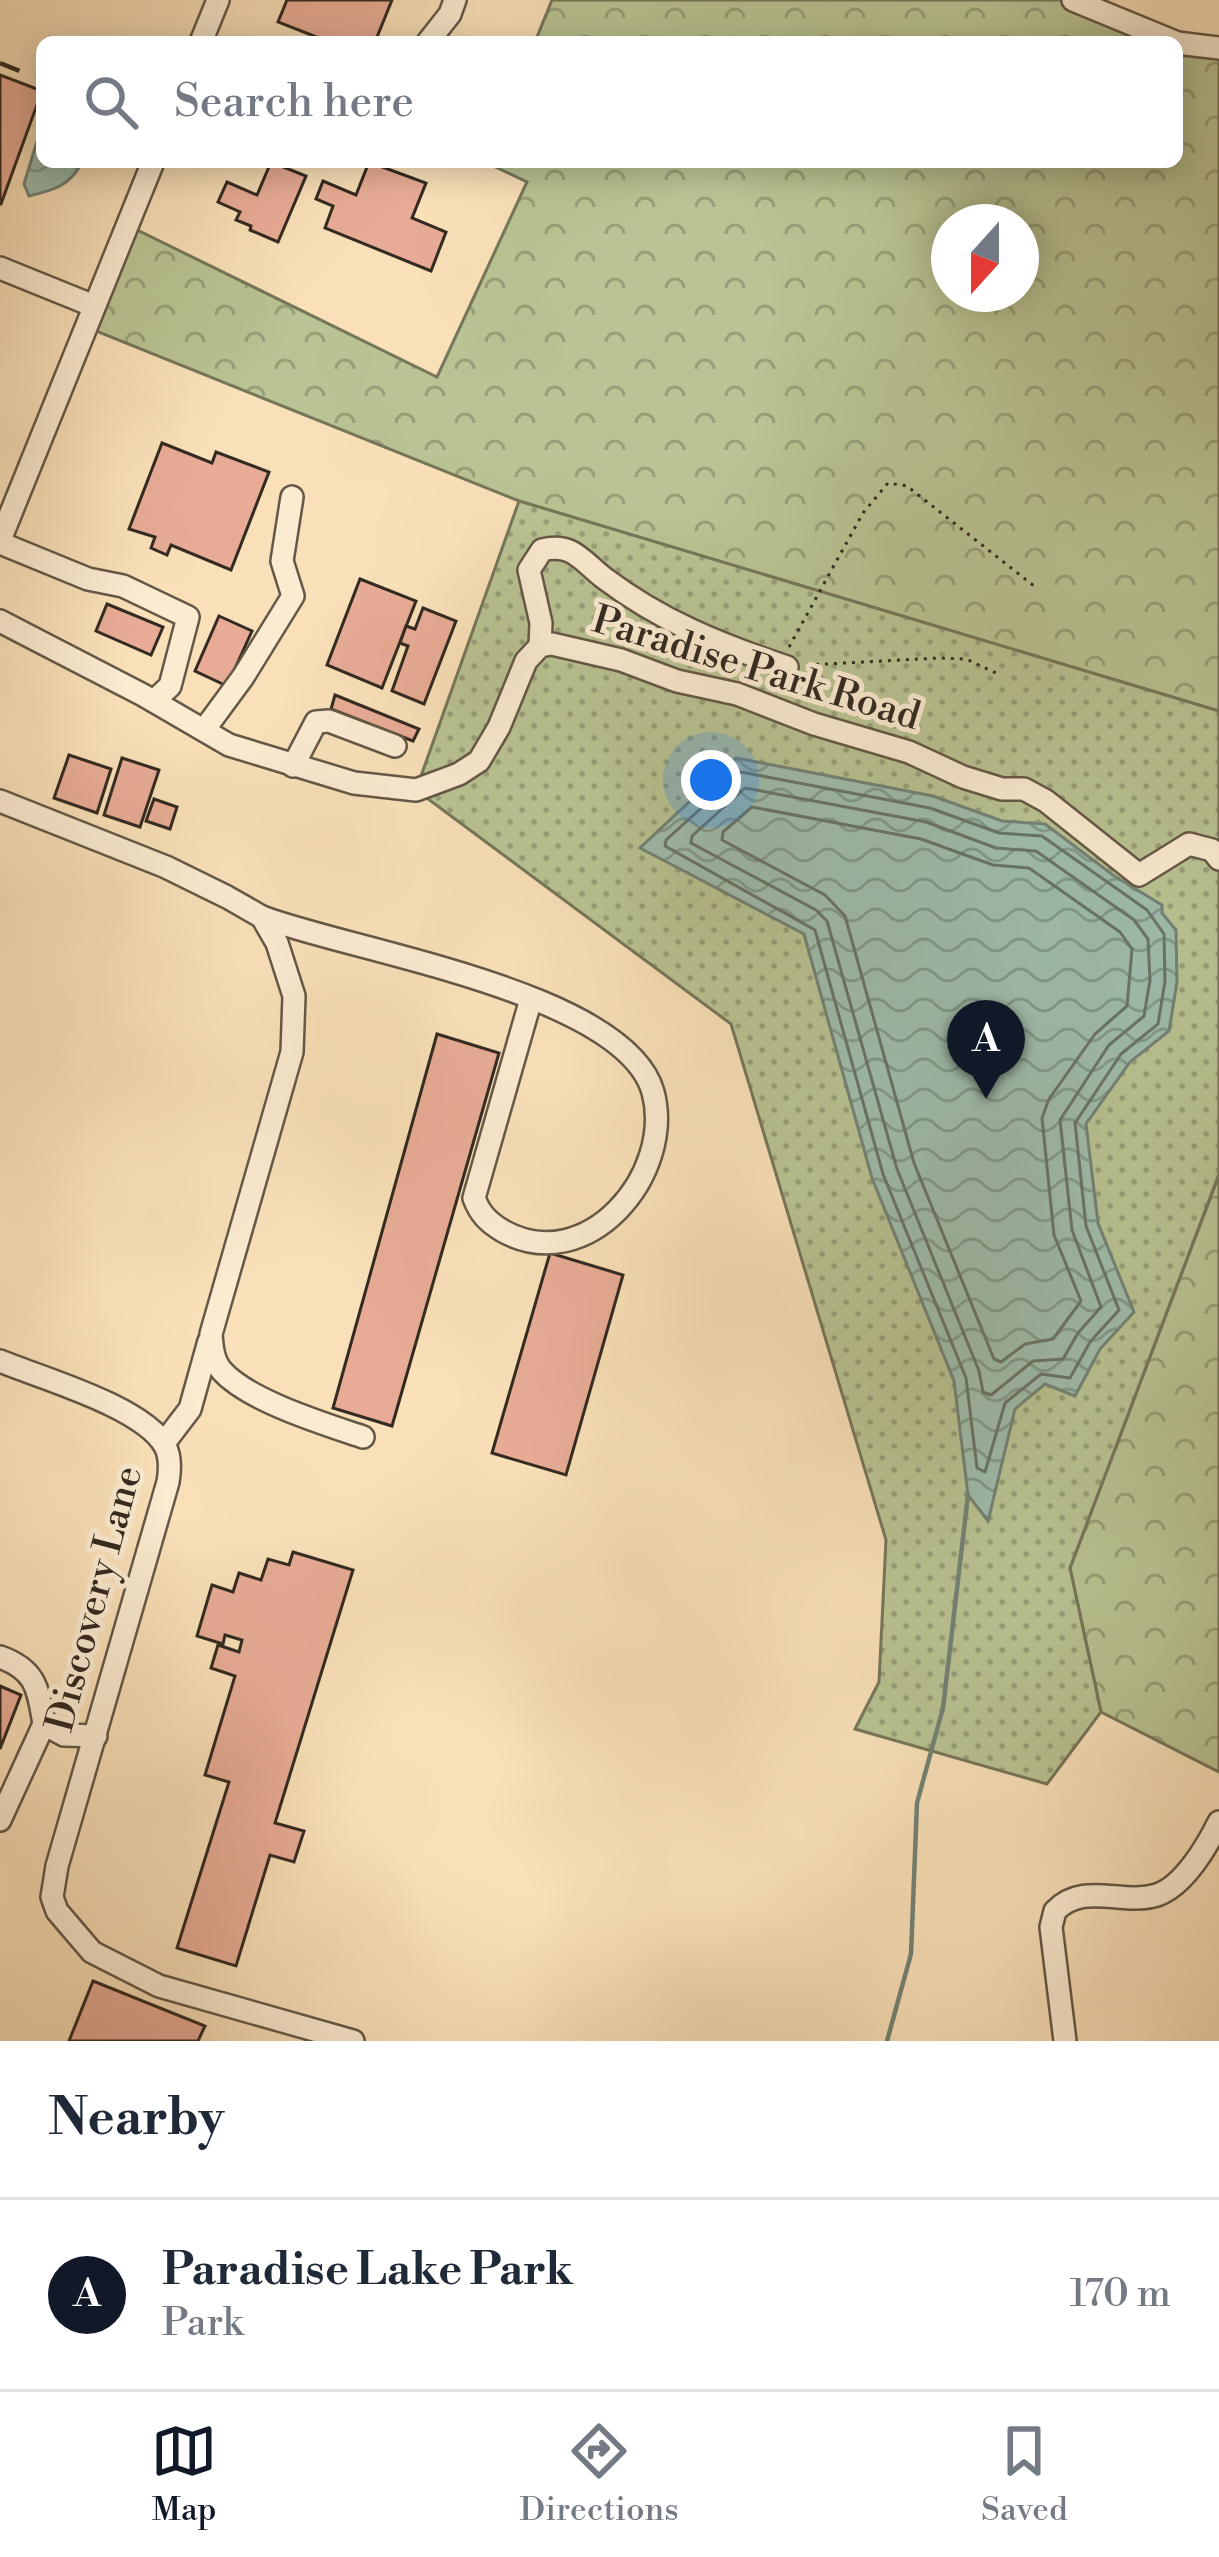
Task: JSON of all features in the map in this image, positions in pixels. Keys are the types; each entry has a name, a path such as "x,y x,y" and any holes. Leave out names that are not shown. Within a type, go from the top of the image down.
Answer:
{"street":[{"path":"210,36 218,0"},
{"path":"433,36 450,14 454,0"},
{"path":"1073,0 1161,36"},
{"path":"1183,43 1219,48"},
{"path":"151,168 8,500 0,541 56,568 124,586 188,617 170,686 154,701"},
{"path":"0,268 94,306"},
{"path":"204,730 292,596 282,561 292,497"},
{"path":"540,646 529,569 542,550 558,546 574,551 636,602 669,622 783,665"},
{"name":"Paradise Park Road","path":"0,622 229,745 354,783 416,790 459,775 487,751 526,661 540,646 552,644 737,694 814,724 909,752 963,777 1003,789 1024,789 1139,875 1190,844 1212,850 1219,859"},
{"path":"293,766 316,722 329,721 395,746"},
{"path":"0,801 166,867 262,917 477,978 531,999 598,1029 639,1064 652,1088 657,1118 644,1174 624,1208 571,1240 550,1244 529,1242 495,1227 480,1214 475,1198 531,999"},
{"path":"164,1443 190,1409 292,1052 294,996 277,943 262,917"},
{"path":"211,1334 216,1362 234,1381 363,1436"},
{"name":"Discovery Lane","path":"0,1361 135,1417 164,1443 169,1457 168,1482 57,1865 52,1898 77,1938 92,1952 159,1986 353,2041"},
{"path":"0,1658 32,1674 44,1724 0,1820"},
{"path":"44,1724 64,1735 96,1736"},
{"path":"1066,2041 1054,1911 1078,1896 1143,1897 1168,1889 1203,1849 1219,1822"}],"path":[{"path":"783,665 872,498 888,483 908,486 1034,586"},
{"path":"783,665 967,659 996,673"}],"green space":[{"path":"552,0 1073,0 1160,36 537,36"},
{"path":"1183,44 1219,48 1219,711 519,501 86,327 127,225 437,377 527,182 498,168 1183,168"},
{"path":"519,501 1219,711 1219,1174 1070,1568 1101,1712 1047,1784 855,1729 879,1682 886,1540 731,1024 416,790"},
{"path":"1219,1175 1219,1772 1101,1712 1070,1568"}],"water":[{"path":"36,145 36,168 78,168 46,192 29,196 24,184"},
{"path":"736,758 933,796 1002,821 1045,824 1162,905 1162,913 1176,930 1177,982 1169,1031 1130,1062 1086,1124 1098,1223 1134,1312 1100,1349 1075,1396 1045,1384 1015,1409 988,1521 968,1495 954,1381 872,1178 804,934 640,848"}],"building":[{"path":"287,0 392,0 377,36 314,36 278,22"},
{"path":"0,75 36,89 36,108 0,204"},
{"path":"268,168 286,168 306,176 278,242 250,230 251,226 236,220 240,212 218,202 227,182 257,195"},
{"path":"367,168 385,168 426,183 412,218 446,232 431,271 325,228 333,206 316,199 323,181 356,195"},
{"path":"162,443 212,463 216,452 269,472 231,570 171,545 167,555 151,548 155,537 129,529"},
{"path":"360,579 416,601 382,688 327,665"},
{"path":"107,604 163,627 151,655 96,631"},
{"path":"423,608 456,621 424,704 392,691 408,646 400,643 406,626 415,629"},
{"path":"219,616 252,631 227,686 195,671"},
{"path":"335,695 419,729 413,741 331,709"},
{"path":"69,755 111,769 97,813 54,798"},
{"path":"122,758 159,770 140,827 104,815"},
{"path":"154,799 177,807 170,829 146,821"},
{"path":"437,1034 499,1053 392,1426 333,1408"},
{"path":"550,1253 623,1275 566,1475 492,1453"},
{"path":"293,1552 353,1570 275,1823 304,1831 294,1862 270,1855 236,1966 177,1948 229,1782 205,1775 235,1676 211,1668 218,1645 239,1652 242,1640 225,1635 223,1644 197,1636 212,1585 233,1592 239,1573 261,1580 268,1559 289,1565"},
{"path":"0,1686 21,1695 0,1749"},
{"path":"93,1981 205,2026 198,2041 69,2041"}],"waterway":[{"path":"887,2041 911,1954 917,1803 943,1708 968,1495"}],"railway":[{"path":"0,63 36,78"}],"place":[{"name":"Paradise Lake Park","path":"986,1099"}]}
